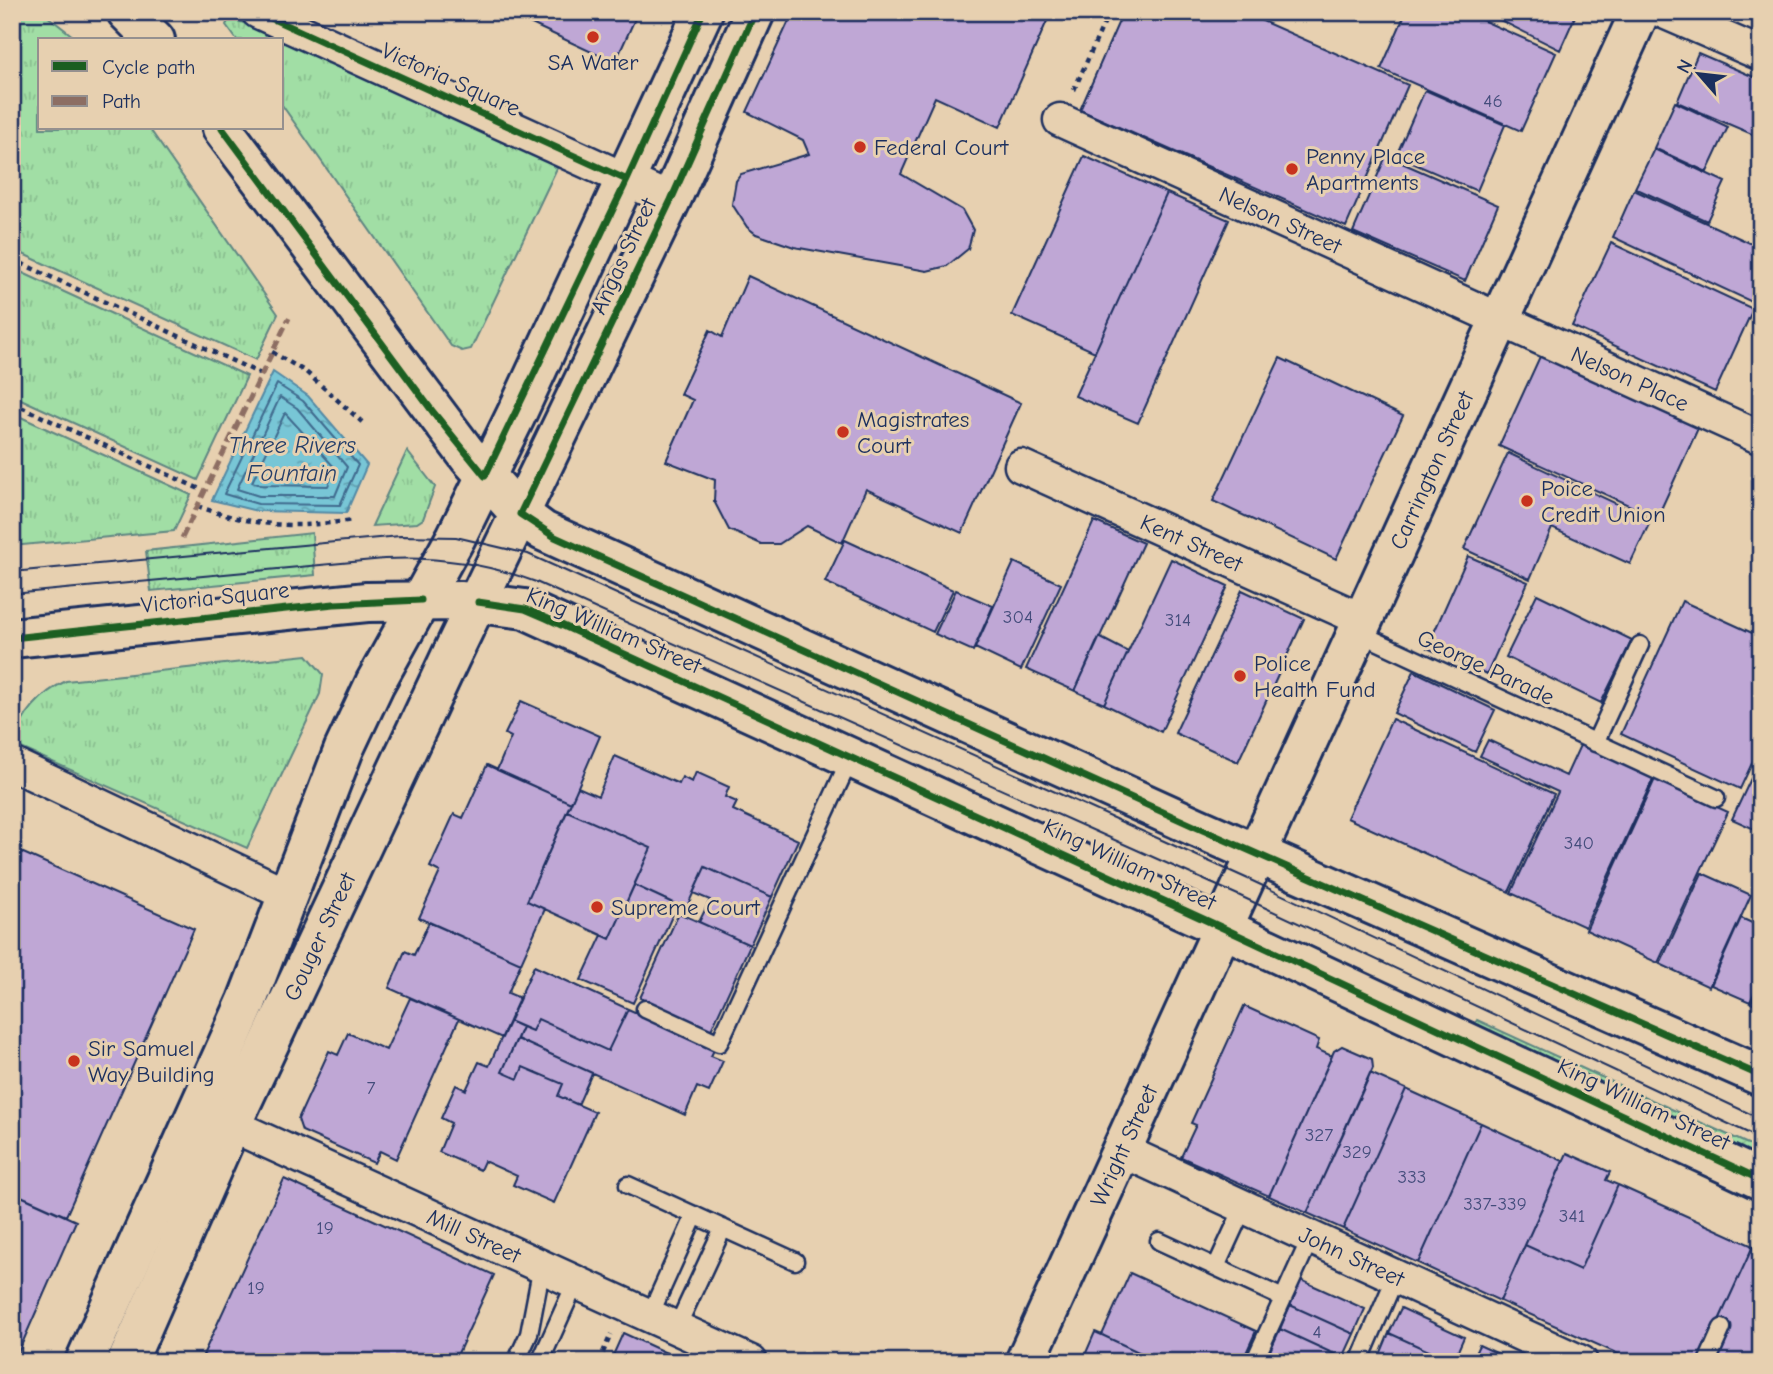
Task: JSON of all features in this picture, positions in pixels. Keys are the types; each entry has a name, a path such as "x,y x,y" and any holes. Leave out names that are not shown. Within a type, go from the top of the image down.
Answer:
{"street":[{"path":"127,12 153,38"},
{"name":"Victoria Square","path":"258,12 671,200"},
{"name":"Angas Street","path":"421,600 485,476 627,180 703,12"},
{"name":"Angas Street","path":"520,514 671,200 755,12"},
{"name":"Carrington Street","path":"1223,928 1640,12"},
{"path":"1664,12 1761,54"},
{"name":"Nelson Street","path":"1060,120 1501,317"},
{"path":"223,130 426,403 485,476 520,514 555,537 1761,1076"},
{"name":"Nelson Place","path":"1501,317 1761,438"},
{"name":"Kent Street","path":"1021,466 1360,626"},
{"name":"Gouger Street","path":"127,1362 231,1125 520,514"},
{"name":"Victoria Square","path":"12,638 334,604 421,600 478,602"},
{"name":"Gouger Street","path":"85,1362 247,1001 286,894 349,738 375,683 421,600"},
{"name":"King William Street","path":"478,602 525,609 1223,928 1761,1180"},
{"path":"12,764 286,894 345,859 363,841 375,823"},
{"name":"Wright Street","path":"1025,1362 1223,928"},
{"name":"Mill Street","path":"196,1110 751,1362"},
{"name":"John Street","path":"1121,1150 1574,1360"}],"lane":[{"name":"George Parade","path":"1360,626 1595,743 1716,798"},
{"path":"1595,743 1640,645"},
{"path":"645,1009 719,1043 851,758"},
{"path":"628,1185 795,1261"},
{"path":"1216,1267 1244,1206"},
{"path":"664,1322 695,1215"},
{"path":"664,1322 723,1228"},
{"path":"1254,1362 1311,1237"},
{"path":"1159,1241 1283,1298"},
{"path":"516,1362 529,1334 542,1266"},
{"path":"1359,1362 1396,1276"},
{"path":"540,1362 576,1282"},
{"path":"1707,1362 1722,1328"}],"path":[{"path":"1060,120 1109,12"},
{"path":"12,259 261,374"},
{"path":"272,352 306,372 362,422"},
{"path":"12,403 204,491"},
{"path":"197,506 236,520 264,524 304,527 354,520"},
{"path":"598,1362 615,1324"}],"green space":[{"path":"12,12 42,12 75,38 38,38 38,130 150,130 278,314 256,360 12,249"},
{"path":"230,17 277,38 236,38 226,25"},
{"path":"284,41 541,155 557,168 471,349 462,351 451,346 284,108"},
{"path":"12,268 247,376 198,480 12,395"},
{"path":"12,413 191,495 174,531 12,546"},
{"path":"407,451 435,487 423,519 417,523 372,526"},
{"path":"312,533 315,575 151,591 146,551"},
{"path":"307,655 323,674 320,694 247,848 12,744 33,706 48,692 66,681"},
{"path":"1477,1020 1761,1150 1761,1161 1502,1044 1475,1024"}],"water":[{"name":"Three Rivers Fountain","path":"273,372 308,396 367,465 346,513 257,511 212,500"}],"building":[{"name":"SA Water","path":"506,12 638,12 615,63"},
{"name":"Federal Court","path":"793,12 1051,12 1000,127 935,97 901,174 962,210 973,230 968,249 947,266 927,271 794,247 756,234 747,227 732,204 736,181 741,174 809,154 803,140 747,112"},
{"name":"Penny Place Apartments","path":"1123,12 1242,12 1408,85 1346,227 1080,110"},
{"path":"1406,12 1464,12 1556,53 1521,131 1381,69"},
{"path":"1484,12 1577,12 1560,50"},
{"path":"1735,12 1761,12 1761,24"},
{"path":"1698,53 1761,80 1761,138 1677,102"},
{"path":"1425,90 1505,125 1477,191 1396,156"},
{"path":"1675,102 1728,127 1707,172 1654,148"},
{"path":"1654,149 1725,182 1707,221 1635,188"},
{"path":"1084,156 1167,193 1095,352 1012,315"},
{"path":"1386,156 1498,205 1465,281 1353,232"},
{"path":"1634,190 1761,248 1761,283 1752,302 1613,237"},
{"path":"1167,193 1229,220 1138,423 1075,396"},
{"path":"1611,243 1753,309 1715,392 1572,326"},
{"name":"Magistrates Court","path":"748,276 1021,403 962,533 866,489 842,543 807,526 779,544 761,544 729,530 714,501 715,480 666,461 693,400 680,394 710,330 722,337"},
{"path":"1542,352 1700,424 1657,518 1499,446"},
{"path":"1280,358 1403,416 1336,559 1213,501"},
{"path":"1508,453 1651,520 1630,564 1552,528 1530,579 1464,549"},
{"path":"1094,521 1143,543 1075,691 1026,669"},
{"path":"845,540 953,590 933,632 825,582"},
{"path":"1468,556 1528,582 1487,674 1427,648"},
{"path":"1171,559 1228,586 1161,732 1104,704"},
{"path":"1014,562 1061,584 1021,670 975,648"},
{"path":"956,590 993,606 973,651 935,634"},
{"name":"Police Health Fund","path":"1242,590 1304,619 1238,762 1175,733"},
{"path":"1537,594 1632,640 1601,703 1506,657"},
{"path":"1682,601 1761,637 1761,744 1740,789 1621,734"},
{"path":"1099,637 1128,652 1104,704 1075,691"},
{"path":"1414,671 1495,710 1475,752 1394,713"},
{"path":"521,701 600,736 571,803 497,770 511,737 505,734"},
{"path":"1392,719 1554,794 1509,892 1347,818"},
{"path":"1488,740 1566,776 1581,743 1654,777 1585,927 1511,893 1558,792 1480,756"},
{"path":"615,756 679,784 682,777 692,782 696,772 729,787 725,797 737,802 733,810 798,840 772,897 705,867 686,909 634,885 651,848 567,811 578,787 598,796"},
{"path":"1761,757 1761,832 1732,819"},
{"path":"487,765 571,803 527,901 545,909 521,963 419,918 440,872 430,867 454,814 463,818"},
{"path":"1655,779 1728,812 1658,963 1586,930"},
{"path":"567,811 651,848 610,939 527,901"},
{"name":"Sir Samuel Way Building","path":"12,848 194,929 66,1216 12,1192"},
{"path":"705,867 772,897 750,945 699,922 710,900 693,893"},
{"path":"1702,873 1751,895 1709,987 1660,964"},
{"path":"634,885 677,905 633,1003 581,980 602,935 610,939"},
{"path":"679,913 750,945 711,1030 640,998"},
{"path":"1741,918 1761,927 1761,979 1750,1002 1711,985"},
{"path":"429,922 521,963 508,993 520,998 502,1038 389,988 405,951 414,955"},
{"path":"534,966 628,1009 608,1051 538,1019 532,1031 509,1021"},
{"path":"1761,983 1761,1008 1751,1003"},
{"path":"410,998 459,1019 396,1159 380,1151 374,1163 302,1131 298,1119 329,1051 338,1055 348,1033 386,1050"},
{"path":"1244,1006 1319,1040 1316,1049 1332,1056 1269,1196 1181,1157 1196,1125 1191,1123"},
{"path":"628,1009 715,1048 711,1056 723,1061 709,1092 697,1087 685,1115 517,1039 522,1027 532,1031 538,1019 608,1051"},
{"path":"509,1021 522,1027 502,1072 518,1079 523,1067 563,1084 558,1096 595,1112 554,1203 513,1185 517,1176 484,1161 480,1170 439,1152 451,1123 441,1118 456,1085 466,1090 479,1062 489,1066"},
{"path":"517,1039 592,1073 578,1105 558,1096 563,1084 523,1067 518,1079 502,1072"},
{"path":"1342,1046 1372,1059 1373,1068 1307,1213 1269,1196 1334,1051"},
{"path":"1370,1073 1406,1089 1343,1229 1307,1213"},
{"path":"1406,1089 1481,1123 1418,1263 1343,1229"},
{"path":"1481,1123 1563,1161 1500,1301 1418,1263"},
{"path":"1567,1153 1610,1172 1606,1180 1618,1185 1580,1270 1525,1245"},
{"path":"284,1179 494,1275 454,1362 218,1362 203,1355"},
{"path":"1618,1185 1753,1246 1700,1362 1636,1362 1500,1301 1525,1245 1580,1270"},
{"path":"12,1192 76,1221 14,1362 12,1362"},
{"path":"1753,1246 1761,1249 1761,1362 1715,1362 1731,1326 1719,1320"},
{"path":"1130,1273 1256,1331 1242,1362 1160,1362 1102,1335"},
{"path":"1301,1280 1365,1309 1354,1334 1290,1305"},
{"path":"1290,1305 1354,1334 1343,1358 1280,1329"},
{"path":"1401,1308 1464,1337 1453,1362 1389,1333"},
{"path":"1280,1329 1343,1358 1341,1362 1287,1362 1269,1353"},
{"path":"1095,1332 1102,1335 1160,1362 1082,1362"},
{"path":"623,1333 686,1362 610,1362"},
{"path":"1389,1333 1453,1362 1390,1362 1379,1357"},
{"path":"1479,1345 1516,1362 1471,1362"},
{"path":"1269,1353 1287,1362 1265,1362"}],"tram line":[{"path":"12,572 400,536 456,537 528,554 1246,878 1761,1119"},
{"path":"12,594 384,559 462,562 517,575 1238,895 1761,1139"}],"marked path":[{"path":"182,538 289,318"}],"cycle path":[{"path":"258,12 627,180"},
{"path":"223,130 433,412 485,476 627,180 703,12"},
{"path":"755,12 671,200 520,514 555,537 1196,827 1761,1076"},
{"path":"12,638 334,604 421,600"},
{"path":"478,602 525,609 546,618 1223,928 1761,1180"}],"place":[{"name":"SA Water","path":"593,37"},
{"name":"Federal Court","path":"860,147"},
{"name":"Penny Place Apartments","path":"1292,169"},
{"name":"Magistrates Court","path":"843,432"},
{"name":"Poice Credit Union","path":"1527,501"},
{"name":"Police Health Fund","path":"1240,676"},
{"name":"Supreme Court","path":"597,907"},
{"name":"Sir Samuel Way Building","path":"74,1061"}]}
